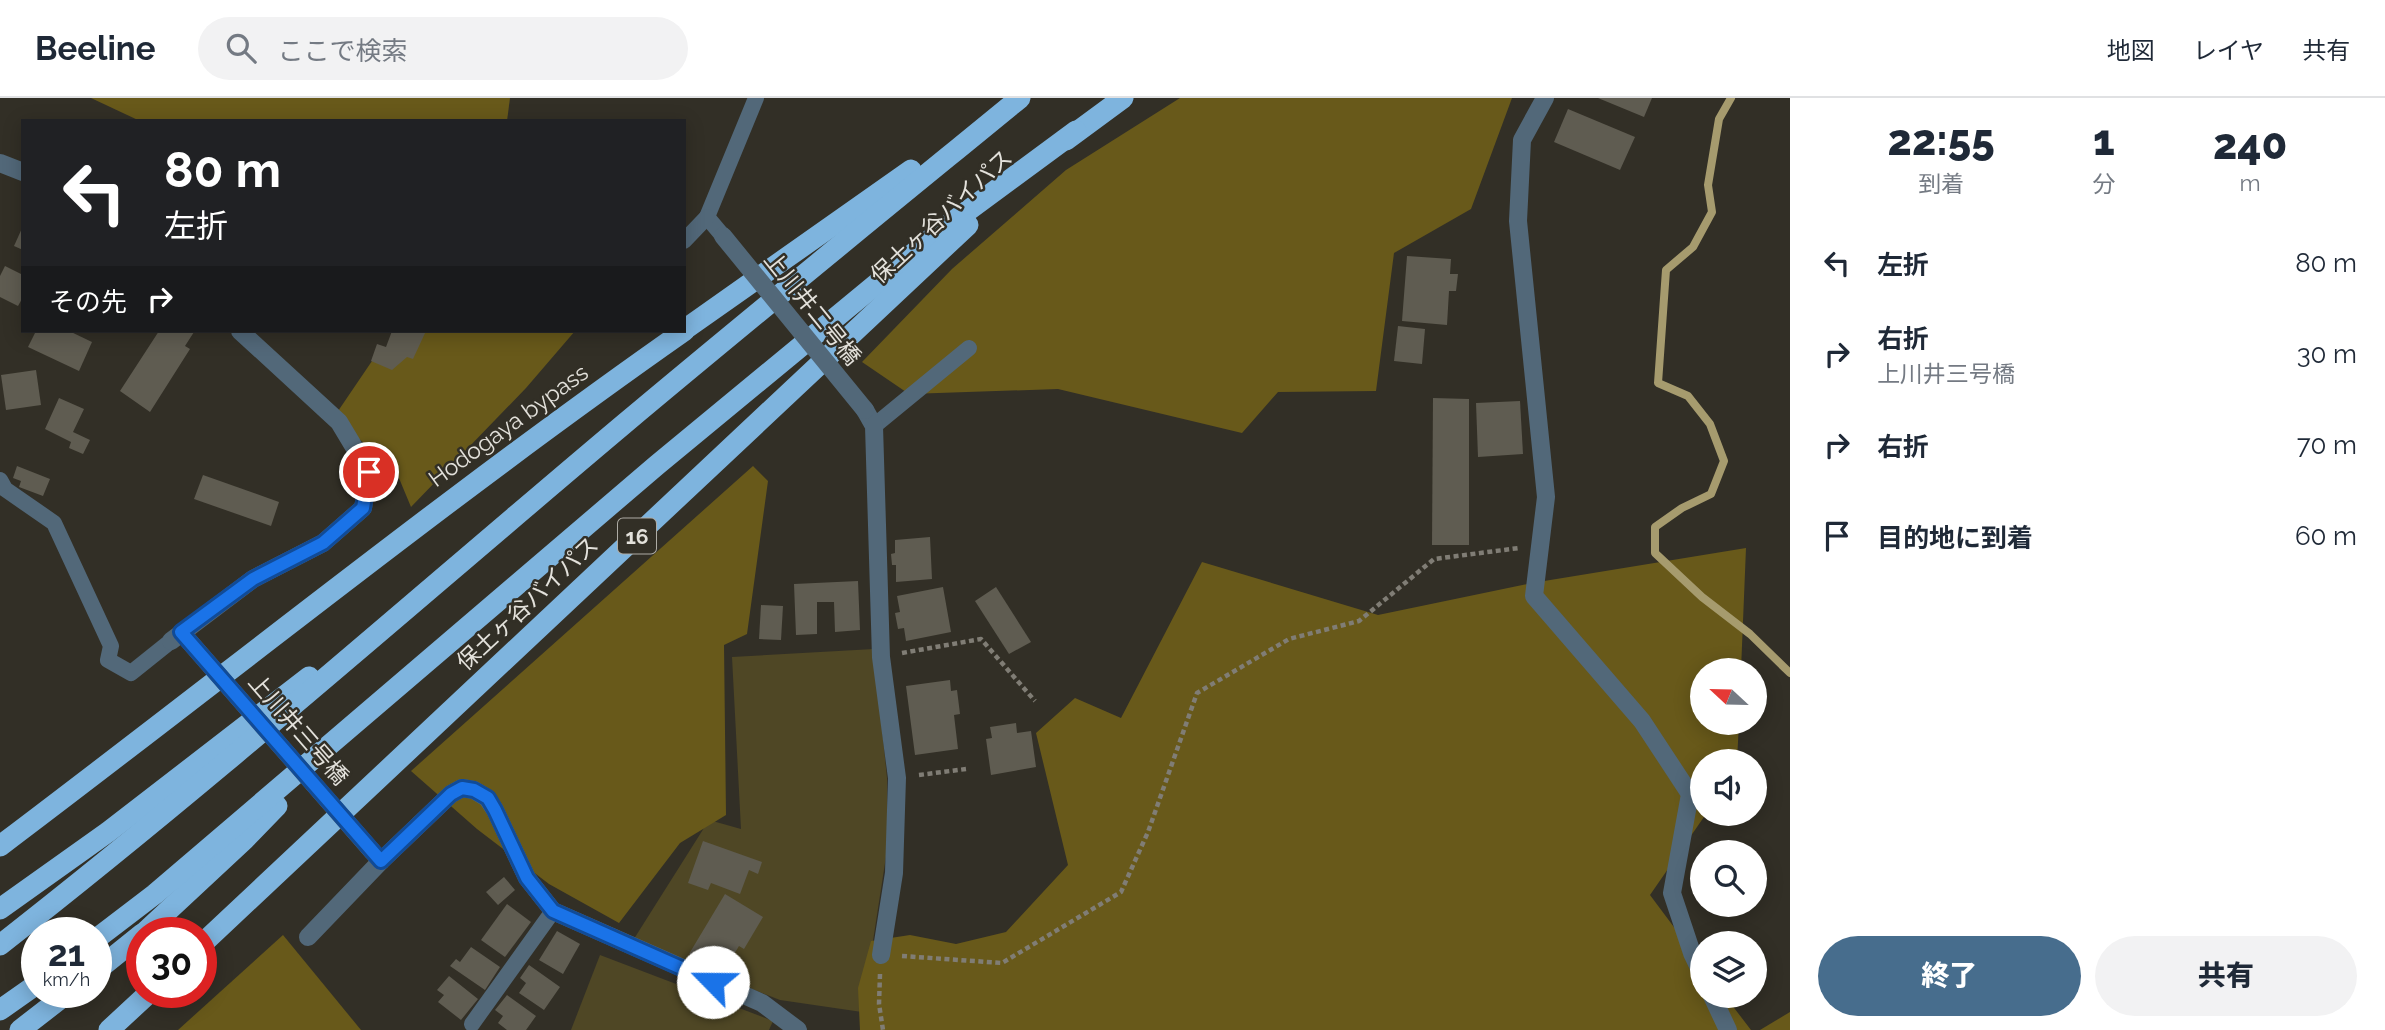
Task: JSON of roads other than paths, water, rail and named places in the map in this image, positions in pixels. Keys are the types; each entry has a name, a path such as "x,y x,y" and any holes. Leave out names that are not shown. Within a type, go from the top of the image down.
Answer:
{"highway":[{"name":"Hodogaya bypass","path":"686,330 1019,98"},
{"path":"0,945 123,849 636,414 1019,98"},
{"name":"16","path":"112,927 155,894 646,474 943,229 1123,98"},
{"name":"保土ヶ谷バイパス","path":"217,930 952,239 1076,131"},
{"name":"Hodogaya bypass","path":"0,846 410,531 594,394 681,333"},
{"path":"0,909 108,832 290,691 421,596"},
{"name":"16","path":"160,917 245,839 363,716"},
{"name":"16","path":"112,958 126,947"},
{"path":"0,1010 21,995"},
{"path":"20,1030 48,1008"},
{"path":"109,1030 133,1008"}],"street":[{"path":"1545,98 1522,140 1518,221 1546,497 1534,596 1642,721 1690,794 1672,892 1690,947"},
{"path":"0,163 21,171"},
{"name":"上川井二号橋","path":"723,236 869,418"},
{"path":"180,637 253,579 323,543 363,508 369,472 339,422 242,333"},
{"path":"869,418 881,657 897,778 894,873 881,955"},
{"name":"上川井三号橋","path":"180,637 377,856"},
{"path":"308,937 377,856 451,794 462,788 474,790 488,798 527,878 553,911 762,1003 798,1030"},
{"path":"1718,1008 1728,1030"}],"lane":[{"path":"686,239 707,217 756,98"},
{"path":"707,217 723,236"},
{"path":"869,418 969,348"},
{"path":"0,481 5,489 54,523 111,646 108,660 131,673 180,637"},
{"path":"472,1024 553,911"}],"waterway":[{"path":"1731,98 1719,119 1708,185 1712,212 1693,247 1666,270 1658,383 1688,396 1710,424 1724,461 1711,494 1682,508 1655,527 1655,553 1702,597 1750,634 1790,673"}]}
